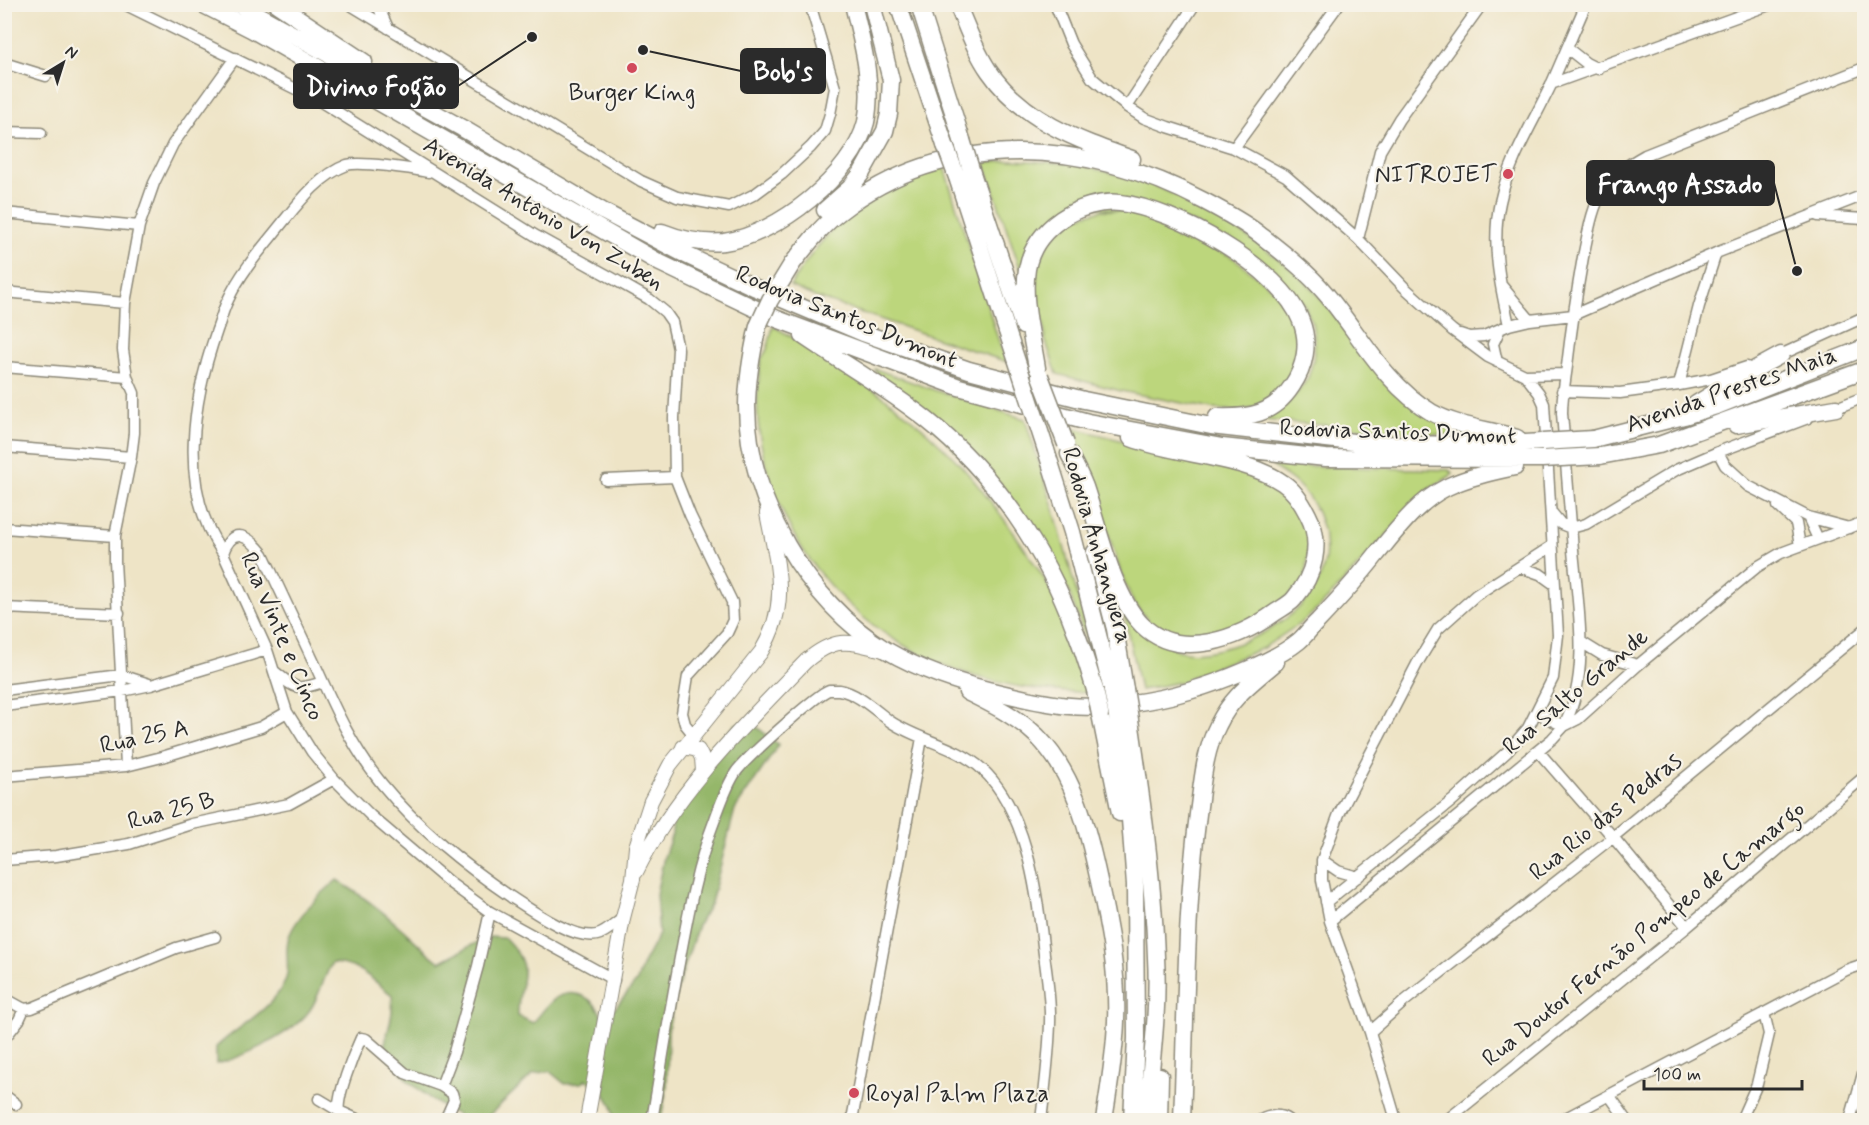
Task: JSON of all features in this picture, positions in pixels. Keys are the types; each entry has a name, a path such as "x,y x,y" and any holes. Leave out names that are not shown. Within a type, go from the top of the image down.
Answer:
{"highway":[{"name":"Rodovia Santos Dumont","path":"202,4 251,29 660,263 777,319 959,387 1088,422 1222,447 1326,458 1536,451"},
{"name":"Rodovia Santos Dumont","path":"238,4 462,128 604,212 686,255 756,288 863,333 969,370 1111,405 1211,426 1371,444 1493,446 1536,451"},
{"path":"277,4 462,128"},
{"path":"604,212 692,242 726,242 765,227 815,195 844,166 857,146 866,123 869,88 864,51 853,4"},
{"path":"787,265 797,240 850,189 870,160 885,131 889,114 891,80 872,4"},
{"name":"Rodovia Anhanguera","path":"898,4 945,145 966,178 1068,449 1115,629 1111,689"},
{"name":"Rodovia Anhanguera","path":"919,4 962,140 966,178 1007,331 1072,532 1111,689 1129,803 1135,885 1136,1038 1132,1120"},
{"path":"957,4 989,72 1008,94 1033,116 1060,131 1152,166 1244,213 1274,236 1311,276 1405,392 1430,411 1460,425 1536,451"},
{"path":"1298,641 1244,670 1189,691 1152,699 1094,706 1070,706 1021,698 973,686 928,670 888,651 860,631 814,586 778,530 763,493 752,450 748,428 748,375 758,326 771,286 787,265 824,226 839,212 875,188 895,178 935,163 983,154 1023,151 1067,156 1110,164 1171,185 1218,208 1257,232 1311,276"},
{"path":"1039,372 1026,291 1028,267 1035,248 1047,231 1064,217 1083,208 1102,204 1119,203 1141,208 1169,217 1218,240 1259,270 1276,286 1294,306 1302,322 1306,342 1304,362 1297,379 1286,395 1271,408 1254,416 1214,417 1111,405"},
{"path":"777,319 875,383 928,421 968,459 999,494 1033,540 1075,628 1111,689 1115,714"},
{"name":"Avenida Prestes Maia","path":"1536,451 1593,439 1719,405 1864,348"},
{"path":"1649,424 1704,401 1735,380 1781,356"},
{"name":"Avenida Prestes Maia","path":"1536,451 1600,456 1659,445 1864,370"},
{"path":"1659,445 1725,428 1836,408"},
{"path":"1068,449 1084,485 1123,596 1143,625 1161,637 1194,645 1243,633 1293,601 1308,580 1315,560 1316,541 1314,530 1301,502 1286,485 1258,469 1152,446 1088,422"},
{"path":"1182,1120 1192,864 1203,776 1216,728 1232,701 1248,684 1298,641 1356,580 1410,514 1425,501 1447,487 1485,473 1516,467 1536,451"},
{"path":"928,670 954,686 1009,713 1023,723 1053,756 1063,771 1080,808 1094,856 1114,954 1115,1042 1104,1120"},
{"name":"Rodovia Anhanguera","path":"1115,714 1151,881 1156,958 1156,1009 1146,1120"},
{"path":"1156,1009 1160,1069 1159,1120"}],"main road":[{"path":"587,1120 642,822 660,782 683,747 761,652 770,637 779,611 781,596 763,493"},
{"path":"633,879 650,846 685,793 773,695 822,647 842,642 888,651"},
{"path":"683,747 698,750 702,758 703,771"}],"street":[{"name":"Avenida Antônio Von Zuben","path":"124,4 318,100 536,236 649,299 665,312 672,322 678,349 674,418 675,477 690,515 732,602 733,620 727,633 688,676 682,713 685,724 693,734"},
{"path":"349,4 641,181 677,197 713,206 729,207 755,194 782,174 825,131 831,114 835,88 810,4"},
{"path":"377,4 388,29"},
{"path":"1054,4 1071,44 1092,78 1127,107 1144,118 1234,148 1286,176 1358,239 1405,288 1452,330 1497,362 1525,375 1566,374"},
{"path":"1127,107 1195,4"},
{"path":"1234,148 1339,4"},
{"path":"1358,239 1380,151 1399,119 1482,4"},
{"path":"1497,362 1493,344 1504,327 1499,282 1497,228 1500,203 1513,161 1551,84 1586,4"},
{"path":"1551,84 1598,69 1772,4"},
{"path":"1567,48 1598,69"},
{"path":"126,766 116,536 131,457 135,415 134,393 127,377 123,350 125,303 139,226 154,183 173,144 235,58"},
{"path":"4,63 46,76"},
{"path":"1538,709 1545,717 1564,726 1572,711 1576,696 1581,642 1562,391 1588,230 1603,190 1624,167 1645,155 1864,68"},
{"path":"4,132 41,133"},
{"path":"223,553 207,524 196,479 194,441 199,393 209,353 228,299 253,260 306,194 348,165 404,167 437,174"},
{"path":"1452,330 1469,337 1477,337 1530,320 1573,315 1716,253 1864,195"},
{"path":"4,213 139,226"},
{"path":"1815,216 1864,219"},
{"path":"1679,385 1699,306 1716,253"},
{"path":"1499,282 1530,320"},
{"path":"4,292 125,303"},
{"path":"1556,317 1571,331"},
{"path":"1544,404 1562,391 1620,393 1711,379 1781,356 1864,317"},
{"path":"4,367 127,377"},
{"path":"1326,902 1452,801 1507,752 1528,728 1552,678 1558,635 1544,404 1539,393 1525,375"},
{"path":"1552,513 1562,524 1571,528 1586,524 1652,483 1718,452 1864,397"},
{"path":"4,447 131,457"},
{"path":"1718,452 1725,465 1735,476 1772,500 1808,517 1849,528"},
{"path":"606,480 675,477"},
{"path":"1772,500 1796,523 1800,546"},
{"path":"1808,517 1818,539"},
{"name":"Rua Salto Grande","path":"1330,921 1564,726 1578,719 1638,665 1757,567 1781,553 1864,522"},
{"path":"4,528 116,536"},
{"name":"Rua Vinte e Cinco","path":"614,980 490,912 450,883 403,843 334,779 312,752 286,712 267,650 223,553 227,542 234,537 244,536 253,541 263,554 335,712 356,748 381,783 429,834 520,903 568,931 583,935 598,935 623,918"},
{"path":"1396,1120 1370,1032 1330,921 1322,880 1322,860 1339,814 1418,662 1438,629 1476,595 1552,546"},
{"path":"1520,567 1540,574 1554,584"},
{"path":"4,608 119,613"},
{"name":"Rua Rio das Pedras","path":"1370,1032 1406,1000 1613,837 1864,630"},
{"path":"1581,642 1608,657 1638,665"},
{"path":"4,706 122,691 151,685 267,650"},
{"path":"274,671 292,686 299,688 323,682"},
{"path":"4,690 121,675 151,685"},
{"path":"652,1120 691,894 707,840 736,771 820,695 829,690 838,689 852,695 901,728 964,756 979,767 993,780 1014,819 1031,869 1040,913 1050,993 1049,1036 1041,1120"},
{"name":"Rua 25 A","path":"4,776 126,766 261,726 286,712"},
{"path":"852,1120 922,738"},
{"path":"1538,750 1687,927"},
{"name":"Rua Doutor Fernão Pompeo de Camargo","path":"1447,1120 1687,927 1864,777"},
{"name":"Rua 25 B","path":"8,859 56,856 129,844 192,824 289,804 334,779"},
{"path":"1322,860 1338,871 1358,877"},
{"path":"441,1086 454,1052 478,966 490,912"},
{"path":"4,998 24,1009 32,1008 176,948 215,937"},
{"path":"1563,1120 1846,970 1864,964"},
{"path":"1846,970 1864,970"},
{"path":"4,1039 19,1020 24,1009"},
{"path":"1741,1120 1757,1084 1768,1034 1764,1013"},
{"path":"341,1116 343,1085 362,1038 405,1073 441,1086 452,1093 454,1100 445,1120"},
{"path":"1850,1120 1864,1070"},
{"path":"4,1095 16,1104"},
{"path":"1609,1095 1627,1120"},
{"path":"319,1099 341,1116 359,1120"},
{"path":"1261,1120 1274,1116 1288,1120"}],"green space":[{"path":"1014,160 1075,164 1144,181 1202,207 1288,266 1313,289 1362,349 1470,435 1467,437 1262,420 1285,406 1308,378 1315,342 1312,323 1304,304 1285,286 1195,223 1079,204 1020,268 984,162"},
{"path":"944,167 1007,362 815,297 790,286 818,246 853,211 888,190"},
{"path":"1103,210 1126,211 1145,216 1193,235 1235,259 1276,292 1300,332 1295,372 1265,405 1238,411 1212,409 1121,391 1057,374 1045,339 1044,325 1036,299 1037,266 1049,241 1058,231 1079,216"},
{"path":"773,326 840,367 883,397 924,430 964,468 1008,524 1048,585 1062,613 1090,692 1039,689 989,680 942,664 898,642 859,613 824,578 795,537 774,490 763,452 759,427 758,388 761,360 770,340"},
{"path":"875,369 1025,419 1054,510 1092,649 1089,648 1068,589 1049,557 904,393 877,374"},
{"path":"1074,428 1253,475 1281,487 1311,532 1304,582 1261,619 1197,640 1163,632 1150,622 1134,604 1121,573"},
{"path":"1272,465 1449,470 1453,474 1428,490 1321,606 1302,622 1263,648 1185,681 1140,690 1123,609 1176,649 1190,653 1203,652 1228,647 1268,630 1287,618 1303,603 1315,587 1323,568 1326,546 1321,523 1312,503 1303,491 1293,480"},
{"path":"736,724 753,724 779,745 735,809 711,903 698,925 676,993 668,1029 667,1085 661,1120 614,1120 609,1101 586,1079 582,1083 565,1084 549,1071 533,1074 484,1120 466,1120 433,1101 406,1079 384,1048 391,1016 392,995 365,973 342,964 332,963 310,1010 292,1027 253,1050 216,1064 216,1047 268,1005 281,989 287,976 287,947 291,932 308,907 337,880 378,909 440,962 487,937 505,938 515,949 523,967 518,1016 533,1023 556,998 577,994 595,1004 602,1017 616,1007 637,981 659,934 656,894 664,857 672,834 673,816 710,754"}],"place":[{"name":"Divino Fogão","path":"532,37"},
{"name":"Bob's","path":"643,50"},
{"name":"Burger King","path":"632,68"},
{"name":"NITROJET","path":"1508,174"},
{"name":"Frango Assado","path":"1797,271"},
{"name":"Royal Palm Plaza","path":"854,1093"}]}
